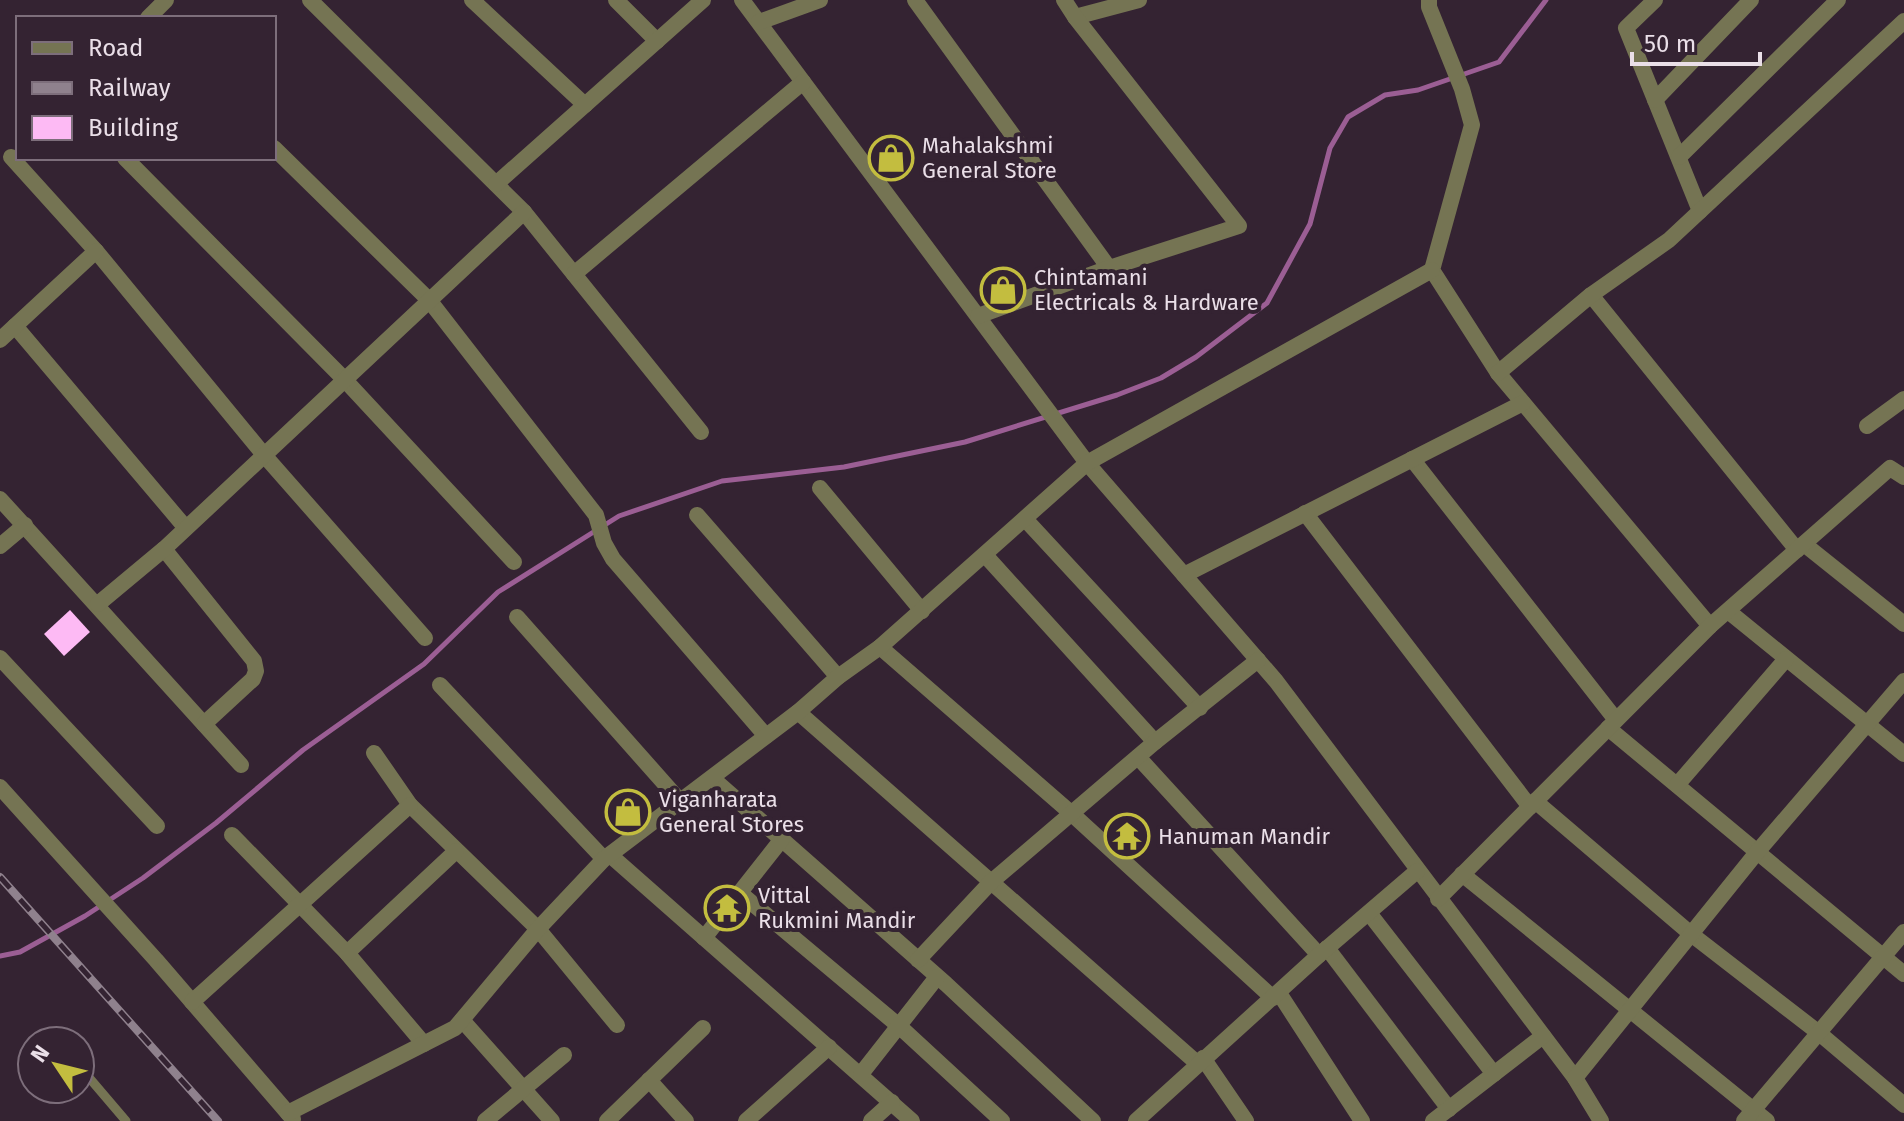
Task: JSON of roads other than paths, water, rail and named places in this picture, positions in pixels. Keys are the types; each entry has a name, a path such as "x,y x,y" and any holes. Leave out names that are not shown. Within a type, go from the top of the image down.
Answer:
{"street":[{"path":"150,16 166,0"},
{"path":"310,0 524,212 701,432"},
{"path":"472,0 585,105"},
{"path":"616,0 657,41"},
{"path":"496,184 703,0"},
{"path":"742,0 1087,463 1258,660 1575,1078 1601,1121"},
{"path":"759,22 820,0"},
{"path":"915,0 1109,268"},
{"path":"978,316 1109,268 1239,226 1064,0"},
{"path":"1075,17 1139,0"},
{"path":"0,787 291,1117 455,1028 538,929 607,857 880,647 1087,463 1432,270 1472,125 1429,0"},
{"path":"1655,0 1626,28 1700,211"},
{"path":"1655,100 1751,0"},
{"path":"1679,157 1838,0"},
{"path":"1498,373 1591,295 1669,240 1904,21"},
{"path":"574,274 803,82"},
{"path":"276,150 429,300 596,515 604,543 613,559 766,736"},
{"path":"10,158 96,251 264,455 425,638"},
{"path":"127,160 344,379 514,562"},
{"path":"98,604 164,549 524,212"},
{"path":"0,340 96,251"},
{"path":"1432,270 1498,373 1710,626"},
{"path":"1591,295 1801,547 1904,624"},
{"path":"15,326 185,527"},
{"path":"1867,426 1904,399"},
{"path":"1184,575 1523,403"},
{"path":"1412,459 1612,724 1677,785 1904,974"},
{"path":"1438,899 1710,626 1890,468 1904,477"},
{"path":"820,488 922,611"},
{"path":"0,499 241,765"},
{"path":"1305,513 1532,804 1691,934 1819,1033 1904,1105"},
{"path":"697,515 838,677"},
{"path":"1025,519 1200,708"},
{"path":"0,546 25,525"},
{"path":"164,549 254,661 256,671 253,679 204,724"},
{"path":"985,555 1155,742"},
{"path":"1728,611 1904,754"},
{"path":"517,617 680,801"},
{"path":"880,647 1276,995 1362,1121"},
{"path":"0,658 157,826"},
{"path":"1677,785 1786,659"},
{"path":"918,960 991,882 1155,742 1258,660"},
{"path":"1575,1078 1758,851 1904,681"},
{"path":"440,685 607,857 912,1121"},
{"path":"798,712 1200,1061 1246,1121"},
{"path":"374,753 410,805 538,929 617,1025"},
{"path":"1138,757 1323,952 1449,1109"},
{"path":"712,778 937,977 1093,1121"},
{"path":"192,1002 410,805"},
{"path":"232,835 347,953 424,1044"},
{"path":"704,938 782,839"},
{"path":"347,953 456,851"},
{"path":"1136,1121 1417,871"},
{"path":"1462,874 1631,1009 1749,1115 1767,1121"},
{"path":"740,893 899,1026 1002,1121"},
{"path":"1369,913 1494,1074"},
{"path":"1749,1115 1904,932"},
{"path":"861,1074 937,977"},
{"path":"462,1020 552,1121"},
{"path":"607,1121 703,1028"},
{"path":"1433,1121 1543,1036"},
{"path":"746,1121 829,1047"},
{"path":"485,1121 564,1055"},
{"path":"649,1080 686,1121"},
{"path":"871,1121 892,1102"}],"lane":[{"path":"96,1086 126,1121"}],"waterway":[{"path":"0,956 20,952 85,916 143,878 216,823 303,750 424,664 498,592 619,516 722,481 844,467 965,442 1117,395 1161,378 1196,357 1267,303 1310,224 1330,148 1348,117 1385,95 1418,90 1499,62 1546,0"}],"railway":[{"path":"0,877 218,1121"}],"place":[{"name":"Mahalakshmi General Store","path":"891,158"},
{"name":"Chintamani Electricals & Hardware","path":"1003,290"},
{"name":"Viganharata General Stores","path":"628,812"},
{"name":"Hanuman Mandir","path":"1127,836"},
{"name":"Vittal Rukmini Mandir","path":"727,908"}]}
